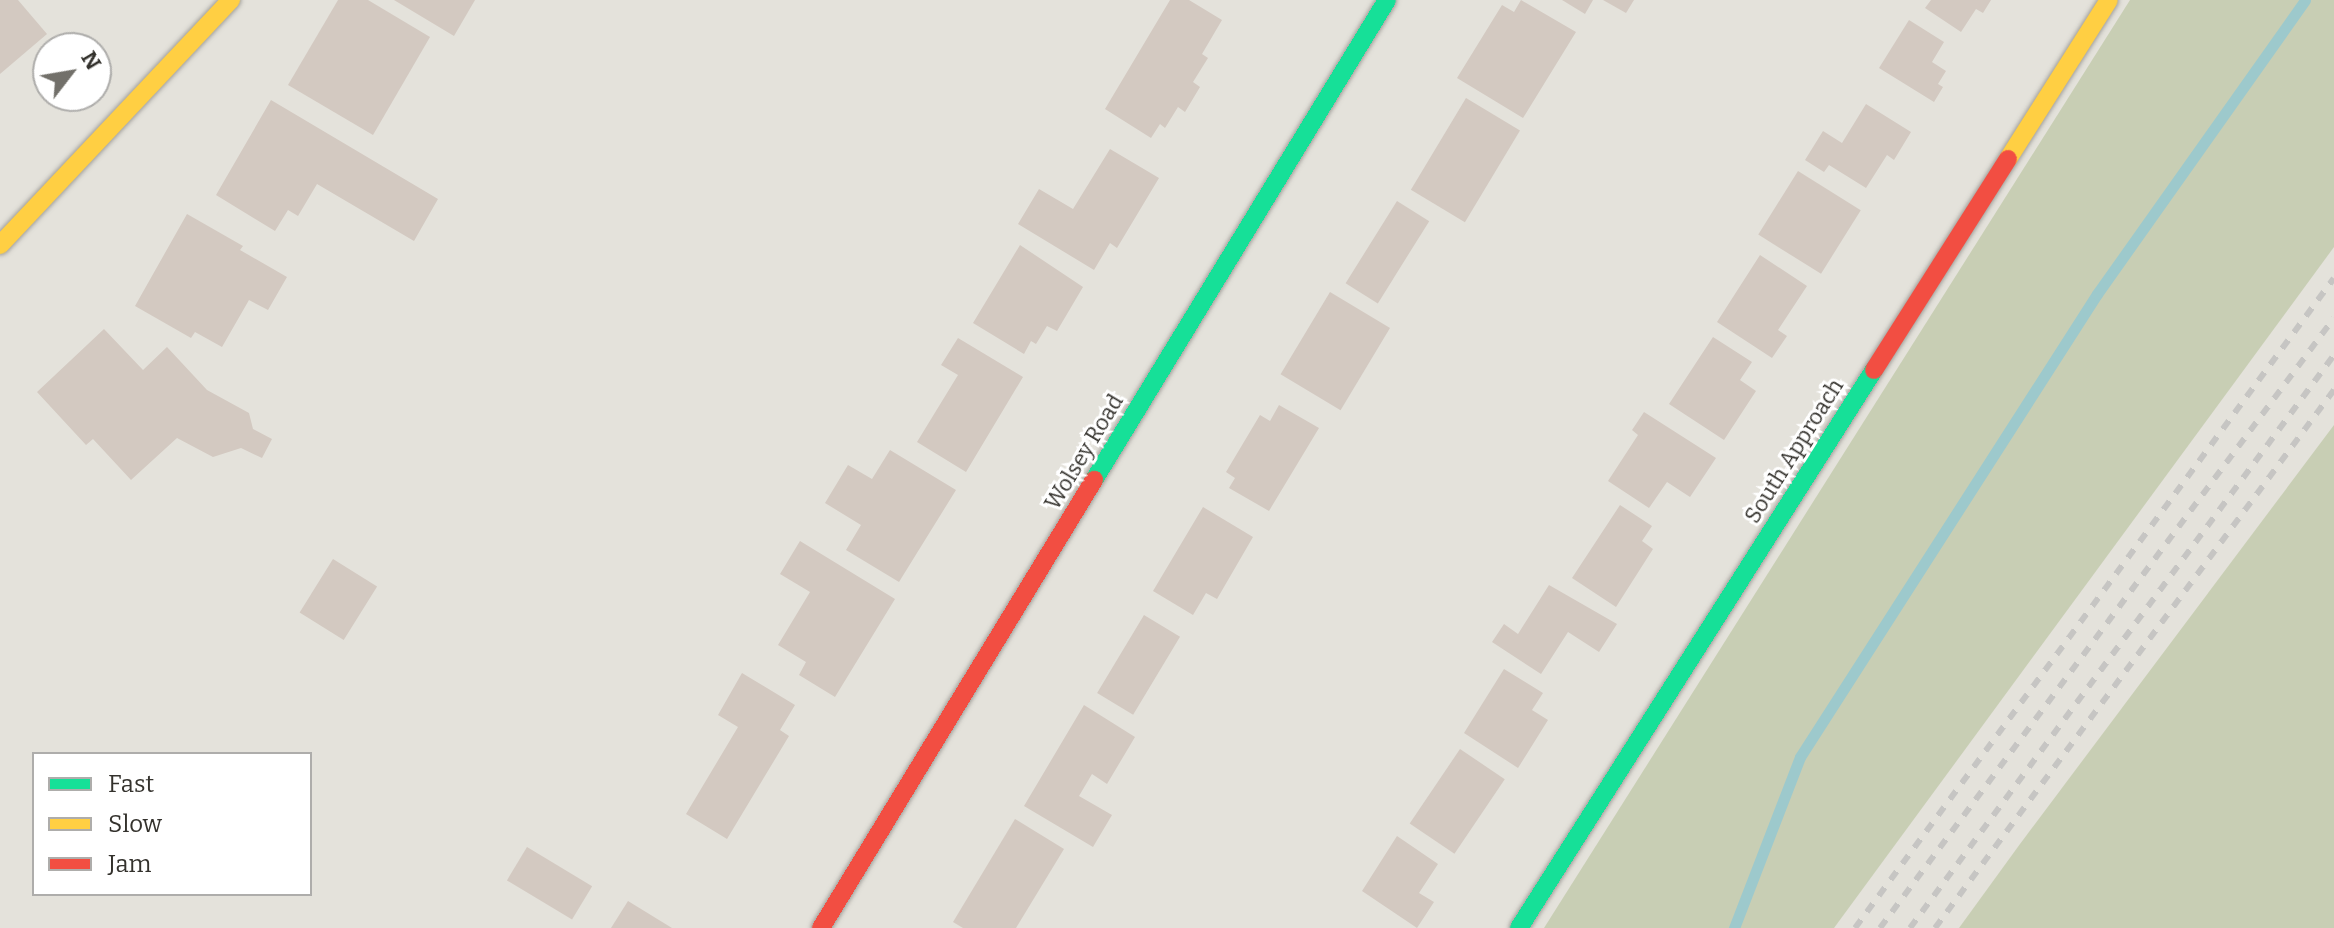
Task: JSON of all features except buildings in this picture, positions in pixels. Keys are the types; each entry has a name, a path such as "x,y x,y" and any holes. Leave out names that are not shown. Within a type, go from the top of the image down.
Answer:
{"street":[{"path":"0,245 231,0"},
{"name":"Wolsey Road","path":"821,928 1387,0"},
{"name":"South Approach","path":"1519,928 2109,0"}],"green space":[{"path":"2130,0 2334,0 2334,247 1834,928 1544,928"},
{"path":"2334,425 2334,928 1959,928 2020,844"}],"waterway":[{"path":"1734,928 1800,757 2097,294 2305,0"}],"railway":[{"path":"1855,928 2334,278"},
{"path":"1880,928 2334,318"},
{"path":"1910,928 2334,355"},
{"path":"1935,928 2334,390"}],"traffic: fast":[{"path":"1094,480 1387,0"},
{"path":"1519,928 1874,370"}],"traffic: slow":[{"path":"0,245 231,0"},
{"path":"2008,159 2109,0"}],"traffic: jam":[{"path":"1874,370 2008,159"},
{"path":"821,928 1094,480"}]}
